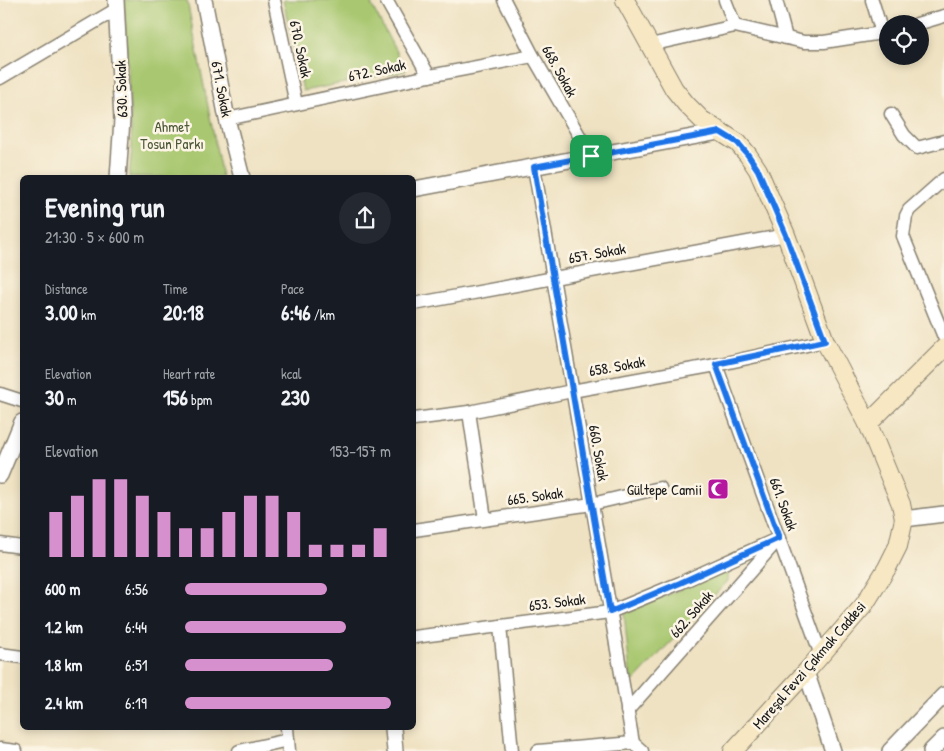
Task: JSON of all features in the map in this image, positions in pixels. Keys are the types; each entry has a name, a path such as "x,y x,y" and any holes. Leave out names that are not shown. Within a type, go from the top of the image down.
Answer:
{"main road":[{"name":"Mareşal Fevzi Çakmak Caddesi","path":"625,0 674,89 702,120 738,143 758,170 786,235 825,341 868,424 901,504 904,519 898,546 864,605 806,672 733,751"},
{"path":"868,424 944,348"}],"street":[{"name":"671. Sokak","path":"204,0 241,175"},
{"name":"670. Sokak","path":"274,0 296,104"},
{"path":"386,0 429,76"},
{"name":"668. Sokak","path":"504,0 533,56 591,156"},
{"path":"724,0 735,26"},
{"path":"776,0 786,38"},
{"path":"872,0 879,18"},
{"path":"0,78 116,4"},
{"name":"630. Sokak","path":"116,4 122,120 118,175"},
{"path":"929,20 944,16"},
{"path":"650,45 735,26 804,42 824,42 879,34"},
{"name":"672. Sokak","path":"228,119 533,56"},
{"path":"891,114 904,135 917,148 944,141"},
{"path":"416,190 720,132"},
{"name":"660. Sokak","path":"534,167 627,711 638,747"},
{"path":"944,179 909,210 906,216 903,236 944,337"},
{"name":"657. Sokak","path":"416,304 786,235"},
{"name":"658. Sokak","path":"416,419 469,412 825,341"},
{"name":"661. Sokak","path":"716,364 821,655"},
{"path":"0,394 20,401"},
{"path":"469,412 485,520"},
{"path":"0,476 20,427"},
{"name":"665. Sokak","path":"416,530 592,504 660,488"},
{"path":"904,519 944,514"},
{"name":"653. Sokak","path":"416,637 610,612 680,583 779,538"},
{"name":"662. Sokak","path":"627,711 779,538"},
{"path":"0,544 20,547"},
{"path":"500,626 512,751"},
{"path":"1,657 20,657"},
{"path":"806,672 833,751"},
{"path":"890,751 944,695"},
{"path":"393,730 395,751"},
{"path":"931,751 944,738"},
{"path":"239,751 288,740"},
{"path":"538,751 638,747"},
{"path":"0,749 16,751"}],"green space":[{"name":"Ahmet Tosun Parkı","path":"124,0 187,0 222,175 129,175 132,147"},
{"path":"283,0 369,0 406,71 303,91"},
{"path":"728,569 728,581 631,684 624,613"}],"place":[{"name":"Gültepe Camii","path":"718,489"}],"route":[{"path":"720,132 738,143 758,170 786,235 825,341 716,364 779,538 680,583 610,612 534,167 591,156 720,132"}]}
